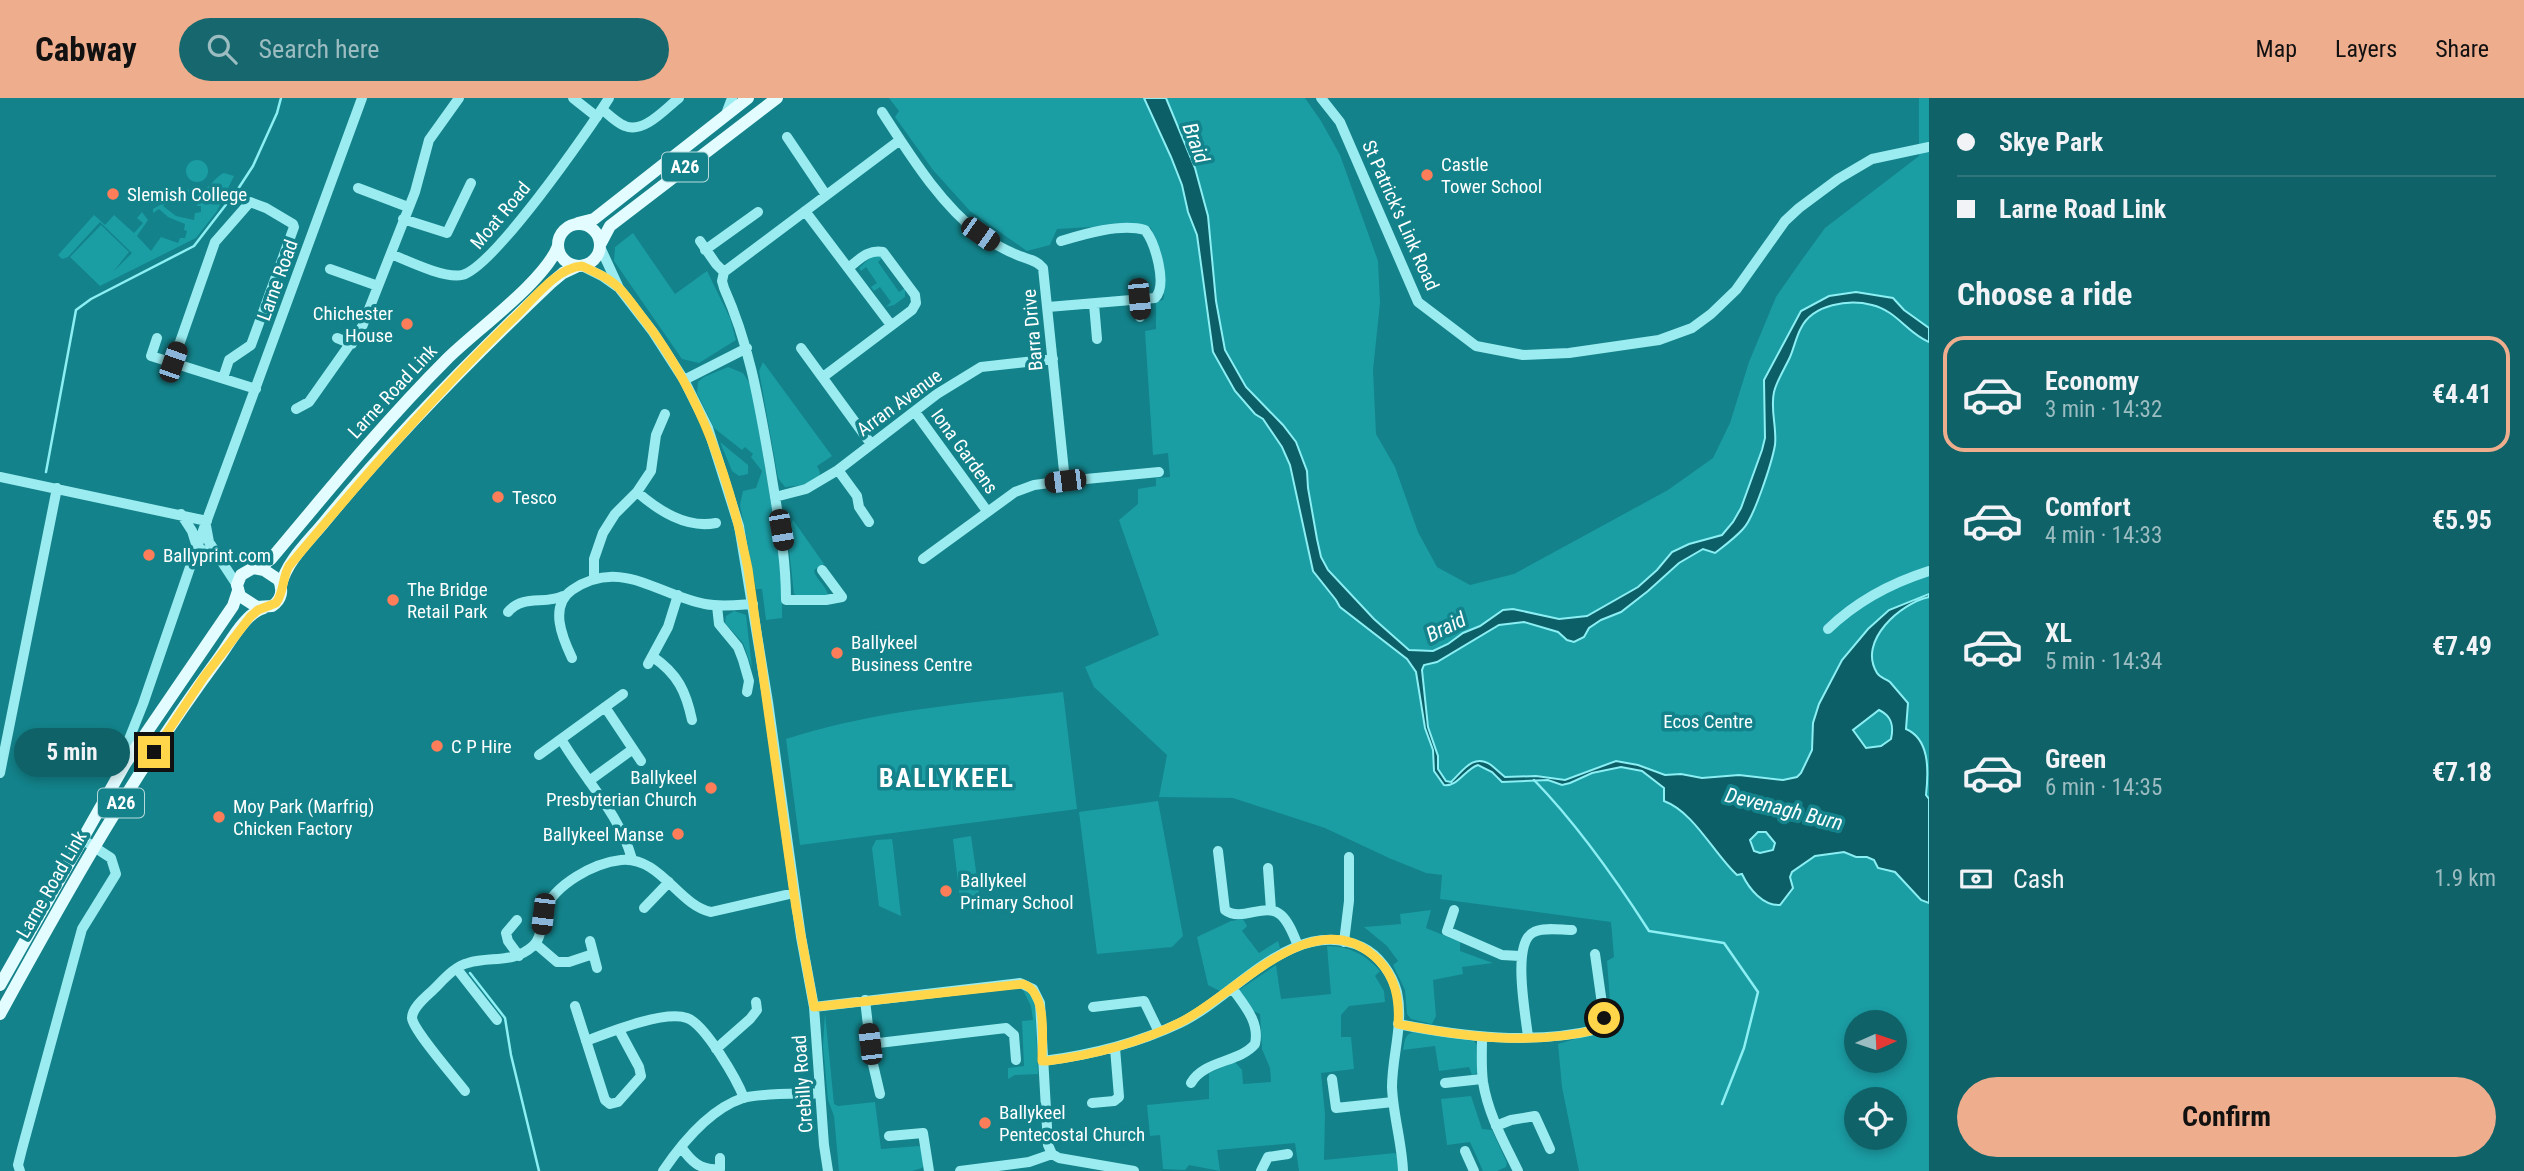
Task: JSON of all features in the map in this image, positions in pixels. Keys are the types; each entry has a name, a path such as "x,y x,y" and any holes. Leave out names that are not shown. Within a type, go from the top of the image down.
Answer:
{"main road":[{"name":"A26","path":"558,246 561,233 571,225 594,219 748,98"},
{"name":"A26","path":"580,266 596,259 610,226 777,98"},
{"path":"578,223 591,226 599,236 601,246"},
{"path":"558,246 563,259 580,266"},
{"name":"Larne Road Link","path":"256,568 271,559 394,414 448,358 543,271 558,246"},
{"name":"Larne Road Link","path":"281,585 289,566 348,494 432,400 551,283 563,273 580,266"},
{"name":"A26","path":"238,588 241,575 256,568"},
{"path":"256,568 275,576 281,585"},
{"name":"A26","path":"264,608 276,603 280,598 281,585"},
{"path":"238,588 250,605 264,608"},
{"name":"Larne Road Link","path":"0,985 106,797 167,701 233,607 238,588"},
{"name":"Larne Road Link","path":"0,1014 120,804 204,677 250,617 264,608"}],"street":[{"name":"Larne Road","path":"106,797 146,695 197,547 362,98"},
{"path":"296,409 309,402 362,327 408,207 429,140 459,98"},
{"path":"573,98 625,126 637,127 646,124 679,98"},
{"name":"Moat Road","path":"391,254 454,276 466,274 479,266 524,215 608,98"},
{"path":"726,114 732,98"},
{"name":"St Patrick’s Link Road","path":"1321,98 1340,122 1418,302 1476,346 1522,355 1569,353 1659,340 1692,328 1736,290 1785,221 1809,201 1838,179 1872,159 1929,147"},
{"name":"Barra Drive","path":"882,112 941,194 968,224 992,242 1041,265 1045,272 1065,481"},
{"path":"787,137 826,195"},
{"path":"822,570 842,597 826,600 786,600 785,554 747,348 722,281 724,272 900,140"},
{"path":"403,219 447,233 471,183"},
{"path":"358,188 408,207"},
{"path":"173,362 215,242 250,202 266,208 294,227 251,345 229,360 223,378"},
{"path":"805,211 891,326"},
{"path":"724,272 702,245 758,212"},
{"path":"1048,307 1157,297 1160,288 1157,262 1145,230 1132,228 1090,232 1060,241"},
{"name":"Crebilly Road","path":"601,246 619,288 653,332 684,380 708,428 739,526 753,604 794,893 814,1007 828,1171"},
{"path":"823,377 912,310 916,300 881,251 873,251 848,268"},
{"name":"Crebilly Road","path":"580,266 619,288"},
{"path":"330,269 378,286"},
{"path":"1139,299 1140,317"},
{"path":"1094,304 1097,339"},
{"path":"157,338 151,356 256,389"},
{"path":"337,338 352,344"},
{"path":"684,380 747,348"},
{"path":"801,348 871,444"},
{"name":"Arran Avenue","path":"775,497 807,489 838,470 937,394 981,367 1053,359"},
{"name":"Iona Gardens","path":"915,412 987,511"},
{"path":"594,579 594,559 603,533 615,514 637,492 651,471 656,435 665,414"},
{"path":"838,470 857,496 859,506 869,522"},
{"path":"923,559 987,511 1022,489 1065,481 1160,472"},
{"path":"0,477 181,514 207,522 209,542 238,588"},
{"path":"0,773 57,488"},
{"path":"637,492 674,517 702,524 716,523"},
{"path":"181,514 192,531 197,547 222,562 256,568"},
{"path":"1828,629 1840,617 1888,586 1929,571"},
{"path":"508,612 517,603 564,596 584,582 594,579 629,578 717,606 753,604"},
{"path":"678,595 668,627 651,661 665,665 679,680 692,720"},
{"path":"564,596 559,604 560,623 563,640 572,658"},
{"path":"717,606 719,624 738,647 745,665 749,681 747,692"},
{"path":"539,755 623,694"},
{"path":"604,707 642,761"},
{"path":"561,739 626,838 632,859"},
{"path":"589,781 633,748"},
{"path":"20,1171 18,1165 22,1149 82,929 116,874 113,860 82,838"},
{"path":"1218,851 1226,911 1234,914 1272,910 1284,918 1298,946"},
{"path":"1344,942 1349,911 1349,857"},
{"path":"465,1091 423,1037 412,1015 420,1002 464,963 519,956 536,944 541,933 543,914 549,902 575,878 606,863 632,859 669,882 701,910 711,912 794,893"},
{"path":"1268,867 1272,910"},
{"path":"644,908 669,882"},
{"path":"1454,910 1447,931 1502,955 1520,956"},
{"path":"517,920 506,933 508,941 519,956"},
{"path":"1528,1037 1520,956 1527,938 1532,932 1572,930"},
{"path":"1042,1061 1115,1048 1159,1032 1193,1016 1271,960 1298,946 1323,940 1344,942 1366,949 1384,967 1396,992 1398,1024 1393,1102 1402,1171"},
{"path":"590,941 597,968"},
{"path":"536,944 557,962 569,962 593,954"},
{"path":"1398,1024 1501,1039 1583,1033 1599,1029 1604,1018 1595,954"},
{"path":"457,969 497,1020"},
{"path":"814,1007 971,988 1026,985 1034,991 1040,1002 1048,1145 1052,1154 1059,1158 1134,1171"},
{"path":"1192,1083 1197,1073 1245,1052 1255,1044 1253,1020 1231,988"},
{"path":"865,1000 880,1094"},
{"path":"1093,1007 1144,1001 1159,1032"},
{"path":"716,1049 750,1019 757,1010 756,1002"},
{"path":"575,1006 605,1100 614,1104 640,1076 639,1067 620,1030"},
{"path":"586,1041 665,1017 686,1017 696,1023 716,1049 744,1097"},
{"path":"870,1044 1006,1028 1014,1035 1016,1060"},
{"path":"1482,1037 1482,1079 1496,1126 1516,1168 1504,1171"},
{"path":"1092,1103 1113,1101 1119,1097 1115,1048"},
{"path":"1332,1079 1336,1108 1393,1102"},
{"path":"1445,1083 1482,1079"},
{"path":"663,1171 681,1147 709,1119 744,1097 820,1093"},
{"path":"1496,1126 1511,1119 1535,1116 1550,1149"},
{"path":"889,1136 923,1133 929,1171"},
{"path":"681,1147 692,1163 706,1171 720,1168 720,1158"},
{"path":"1465,1151 1474,1171"},
{"path":"1261,1171 1267,1158 1287,1153"},
{"path":"960,1171 1038,1160 1052,1154"}],"green space":[{"name":"Ecos Centre","path":"889,98 1305,98 1340,155 1378,261 1380,303 1373,370 1376,434 1395,467 1418,532 1437,567 1470,585 1514,574 1668,490 1713,458 1730,423 1749,362 1776,297 1825,228 1919,156 1919,98 1929,98 1929,1171 1579,1171 1562,1087 1558,1044 1612,1028 1607,961 1614,957 1611,922 1440,899 1442,875 1426,873 1325,828 1233,798 1159,797 1167,755 1094,687 1085,667 1159,635 1119,520 1138,504 1138,489 1156,486 1156,478 1170,477 1168,453 1153,455 1145,331 1156,329 1156,302 1163,300 1164,296 1163,263 1151,228 1141,224 1057,229 1050,245 1027,251 970,211 933,170 895,117 899,111"},
{"path":"197,160 205,163 208,171 205,179 197,182 189,179 186,171 189,163"},
{"path":"224,173 234,176 217,211 196,238 100,286 70,257 101,225 129,252 113,272 132,253 100,222 68,257 62,259 58,255 94,215 105,225 114,215 134,233 143,223 137,218 142,212 148,220 137,236 151,251 161,237 178,243 180,238 185,238 185,224 168,217 159,209 153,213 153,209 167,201 163,206 176,216 194,220 195,213 201,212 201,206 197,206 197,201 180,193 175,197 174,194 182,189 204,189"},
{"path":"633,233 675,294 707,271 730,318 736,340 699,363 682,359 614,261 615,247"},
{"path":"873,255 883,257 878,262 899,292 905,288 905,297 894,305 886,307 891,302 880,287 874,291 871,287 877,283 866,267 861,271 859,268"},
{"path":"763,362 832,456 817,466 819,477 803,485 785,487 778,478 759,371"},
{"path":"728,367 743,373 752,387 782,571 782,618 766,620 762,589 756,589 740,505 743,491 756,488 762,471 751,457 753,454 745,447 742,450 714,428 697,393 698,382"},
{"path":"720,442 748,465 748,474 739,476 732,471"},
{"path":"793,520 824,564 814,570 828,595 794,594 787,530"},
{"path":"734,611 746,615 752,668 743,643 725,623 726,616"},
{"path":"1063,692 1077,809 800,845 786,739 888,714"},
{"path":"1158,801 1183,936 1172,947 1097,954 1079,812"},
{"path":"971,836 979,892 971,906 961,908 953,839"},
{"path":"892,839 901,916 879,906 872,848 876,840"},
{"path":"1431,910 1426,928 1460,942 1460,951 1493,963 1462,967 1463,974 1433,980 1436,1016 1432,1024 1411,1019 1407,1014 1405,990 1393,965 1398,961 1387,946 1364,927 1401,924 1400,914"},
{"path":"1243,919 1247,926 1242,931 1259,953 1278,941 1280,948 1220,991 1208,985 1197,937 1231,921"},
{"path":"1327,946 1349,949 1374,965 1380,971 1375,976 1384,991 1385,1002 1349,1006 1341,1015 1341,1037 1351,1037 1354,1069 1321,1073 1325,1114 1324,1160 1395,1153 1399,1160 1399,1171 1299,1171 1295,1143 1217,1150 1220,1171 1189,1165 1185,1170 1163,1169 1160,1135 1150,1136 1147,1105 1209,1099 1209,1073 1235,1062 1242,1070 1243,1084 1271,1082 1270,1068 1262,1049 1260,1014 1251,1010 1239,990 1276,965 1281,999 1331,994"},
{"path":"1023,990 1035,1001 1038,1074 1015,1075 1008,1079 1008,1068 1024,1066 1022,1021 1033,1020 1031,1006"},
{"path":"825,1013 834,1104 838,1106 875,1102 881,1149 919,1146 924,1165 922,1168 912,1171 839,1171 823,1046"},
{"path":"1413,1032 1474,1041 1478,1046 1477,1073 1472,1075 1469,1067 1439,1071 1435,1046 1403,1050 1406,1037"},
{"path":"1471,1096 1482,1129 1492,1130 1507,1163 1506,1167 1497,1171 1483,1171 1470,1142 1447,1145 1441,1099"}],"water":[{"name":"Devenagh Burn","path":"1144,98 1166,98 1195,168 1208,216 1216,301 1225,350 1246,387 1296,442 1307,471 1321,557 1328,570 1374,619 1409,650 1433,651 1480,626 1503,610 1513,609 1559,619 1587,616 1638,587 1672,552 1689,544 1722,535 1741,508 1762,450 1765,438 1764,380 1801,311 1829,296 1856,292 1893,298 1904,310 1929,328 1929,342 1888,312 1863,303 1832,305 1814,313 1801,328 1775,388 1773,453 1752,514 1737,536 1715,553 1703,549 1679,563 1621,612 1601,620 1589,628 1584,637 1574,642 1558,632 1524,622 1499,625 1437,662 1424,665 1422,670 1428,727 1438,756 1438,769 1446,781 1451,782 1469,765 1479,761 1491,765 1505,777 1536,776 1565,780 1616,761 1638,765 1665,775 1681,774 1702,778 1739,775 1783,780 1797,777 1801,773 1812,750 1813,723 1819,704 1842,660 1868,629 1889,610 1929,594 1929,597 1906,607 1885,625 1877,636 1872,661 1878,675 1890,682 1908,703 1906,729 1919,740 1926,756 1926,795 1929,799 1929,903 1921,900 1895,872 1878,868 1874,860 1867,857 1856,857 1844,852 1815,856 1792,872 1790,877 1793,888 1780,905 1768,903 1753,891 1742,874 1737,875 1728,866 1685,814 1664,801 1664,788 1642,771 1621,767 1592,773 1562,785 1548,780 1502,782 1492,772 1478,765 1457,781 1444,785 1434,771 1433,750 1425,728 1416,672 1407,659 1340,607 1313,571 1290,465 1282,447 1263,419 1255,414 1235,391 1213,352 1197,235 1171,157","holes":["1879,710 1887,715 1891,722 1891,739 1881,746 1866,748 1853,730","1758,832 1766,832 1775,843 1773,850 1760,853 1754,851 1750,840"]}],"waterway":[{"path":"46,472 76,310 91,299 194,246 253,166 281,98"},
{"path":"1534,780 1595,852 1649,931 1724,943 1758,992 1744,1048 1722,1104"},
{"path":"470,973 505,1018 511,1055 539,1171"}],"place":[{"name":"Castle Tower School","path":"1427,175"},
{"name":"Slemish College","path":"113,194"},
{"name":"Chichester House","path":"407,324"},
{"name":"Tesco","path":"498,497"},
{"name":"Ballyprint.com","path":"149,555"},
{"name":"The Bridge Retail Park","path":"393,600"},
{"name":"Ballykeel Business Centre","path":"837,653"},
{"name":"C P Hire","path":"437,746"},
{"name":"Ballykeel Presbyterian Church","path":"711,788"},
{"name":"Moy Park (Marfrig) Chicken Factory","path":"219,817"},
{"name":"Ballykeel Manse","path":"678,834"},
{"name":"Ballykeel Primary School","path":"946,891"},
{"name":"Ballykeel Pentecostal Church","path":"985,1123"}],"district":[{"name":"BALLYKEEL","path":"947,778"}],"route":[{"path":"154,752 204,677 250,617 255,611 272,606 280,598 283,577 289,566 348,494 432,400 503,329 563,273 582,266 619,288 666,350 708,428 729,490 748,569 796,908 814,1007 1023,984 1029,986 1040,1000 1042,1061 1047,1061 1115,1048 1159,1032 1198,1013 1280,954 1308,943 1330,940 1359,946 1369,951 1382,964 1396,992 1398,1024 1501,1039 1583,1033 1599,1029 1604,1018"}],"water label":[{"name":"Braid","path":"1196,143"},
{"name":"Braid","path":"1446,627"}]}
